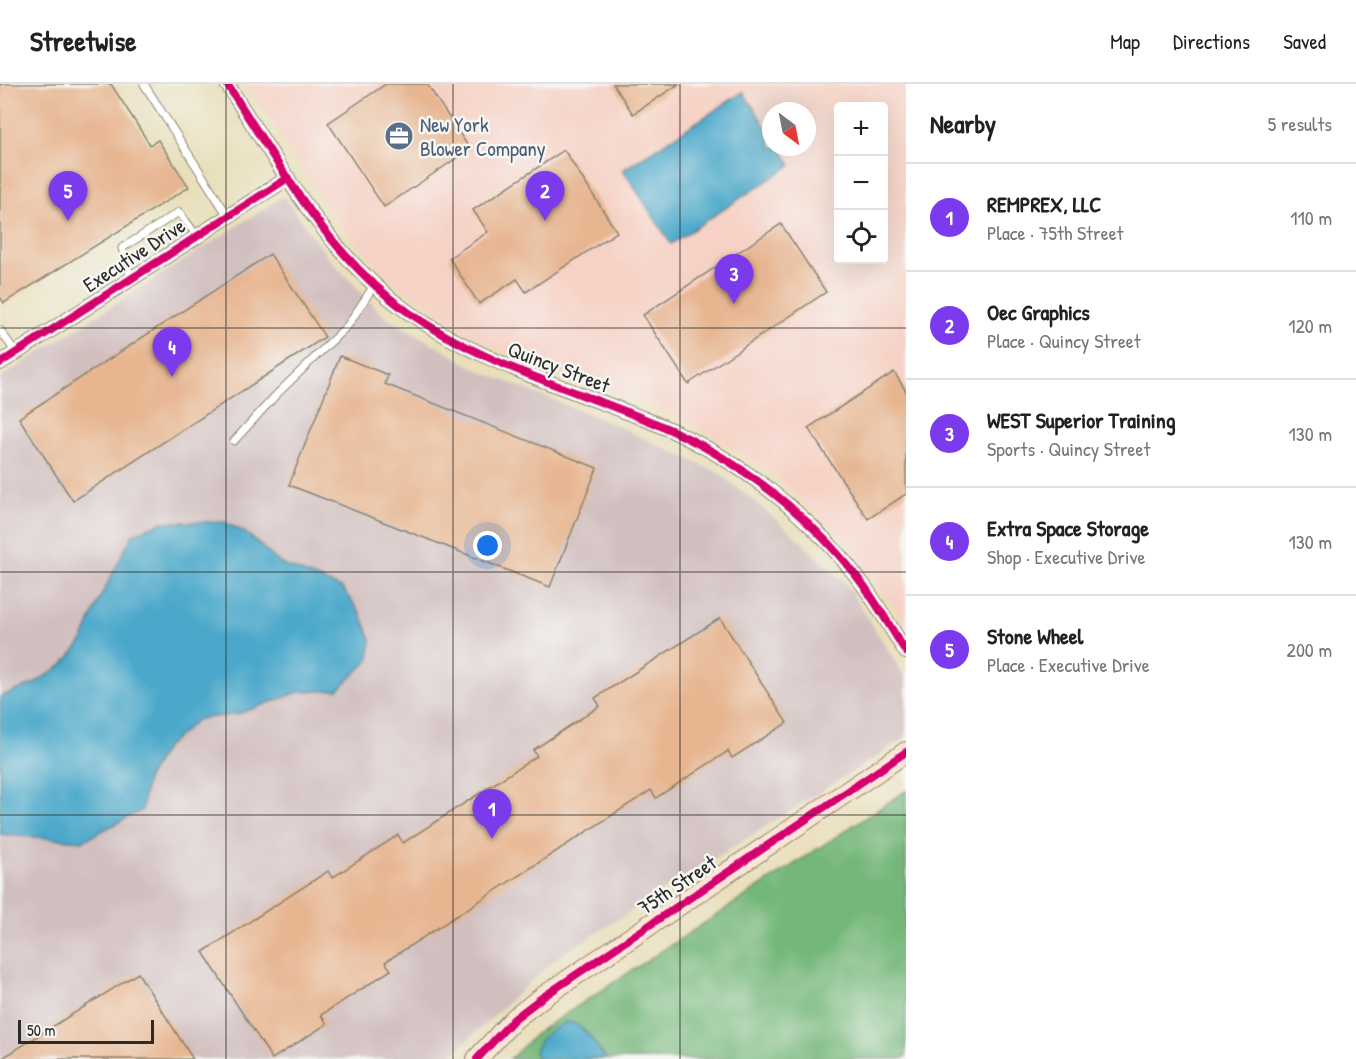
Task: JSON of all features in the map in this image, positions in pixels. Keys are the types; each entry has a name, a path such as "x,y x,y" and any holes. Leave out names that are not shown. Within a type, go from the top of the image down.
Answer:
{"street":[{"name":"Quincy Street","path":"226,84 288,178 335,243 375,284 405,310 474,353 660,425 697,443 738,469 785,504 825,540 865,587 906,652"},
{"name":"Executive Drive","path":"0,363 288,178"},
{"name":"75th Street","path":"477,1059 514,1018 540,999 906,752"}],"lane":[{"path":"144,84 228,216"},
{"path":"132,278 122,248 179,212 197,236"},
{"path":"234,441 348,325 375,284"},
{"path":"0,330 16,353"}],"shaded area":[{"path":"246,84 906,84 906,627 890,601 835,531 774,476 713,436 677,418 524,361 468,336 384,273 338,223"},
{"path":"284,196 329,259 385,317 480,371 611,423 722,475 793,534 847,585 906,679 906,738 555,959 447,1059 0,1059 0,378"}],"green space":[{"path":"906,791 906,1056 901,1059 510,1059 538,1032"}],"water":[{"path":"743,92 762,120 762,156 786,156 791,165 671,244 623,170"},
{"path":"163,522 224,522 246,533 281,564 342,588 361,614 371,639 369,660 338,690 299,692 238,714 198,719 166,747 147,778 142,810 83,841 0,834 0,697 35,683 63,665 82,642 98,602 133,534"},
{"path":"566,1022 573,1023 584,1030 606,1059 539,1059 535,1053 540,1042 547,1034"}],"building":[{"path":"0,84 111,84 150,145 158,140 189,187 4,303 0,297"},
{"name":"New York Blower Company","path":"386,84 427,84 470,149 384,207 328,123"},
{"path":"613,84 679,84 633,114"},
{"path":"564,150 617,232 526,292 517,279 479,304 449,258 488,232 473,210"},
{"path":"781,224 826,292 688,384 643,315"},
{"path":"270,254 325,337 73,501 19,418"},
{"path":"340,356 388,375 385,384 597,468 550,587 289,485"},
{"path":"894,372 906,391 906,494 868,519 808,428"},
{"path":"720,618 787,723 732,758 728,751 656,798 651,790 385,962 391,970 321,1015 327,1024 272,1059 203,952 328,871 332,878 398,835 403,843 537,756 533,750 600,706 595,698"},
{"path":"138,973 193,1059 1,1059"}],"cycle path":[{"path":"227,84 307,207 353,264 379,289 408,312 467,347 529,375 657,424 687,438 744,472 797,513 843,560 870,594 906,652"},
{"path":"0,363 288,178"},
{"path":"477,1059 514,1019 540,999 906,752"}],"place":[{"name":"New York Blower Company","path":"399,136"},
{"name":"Stone Wheel","path":"68,221"},
{"name":"Oec Graphics","path":"545,221"},
{"name":"WEST Superior Training","path":"734,304"},
{"name":"Extra Space Storage","path":"172,377"},
{"name":"REMPREX, LLC","path":"492,839"}]}
